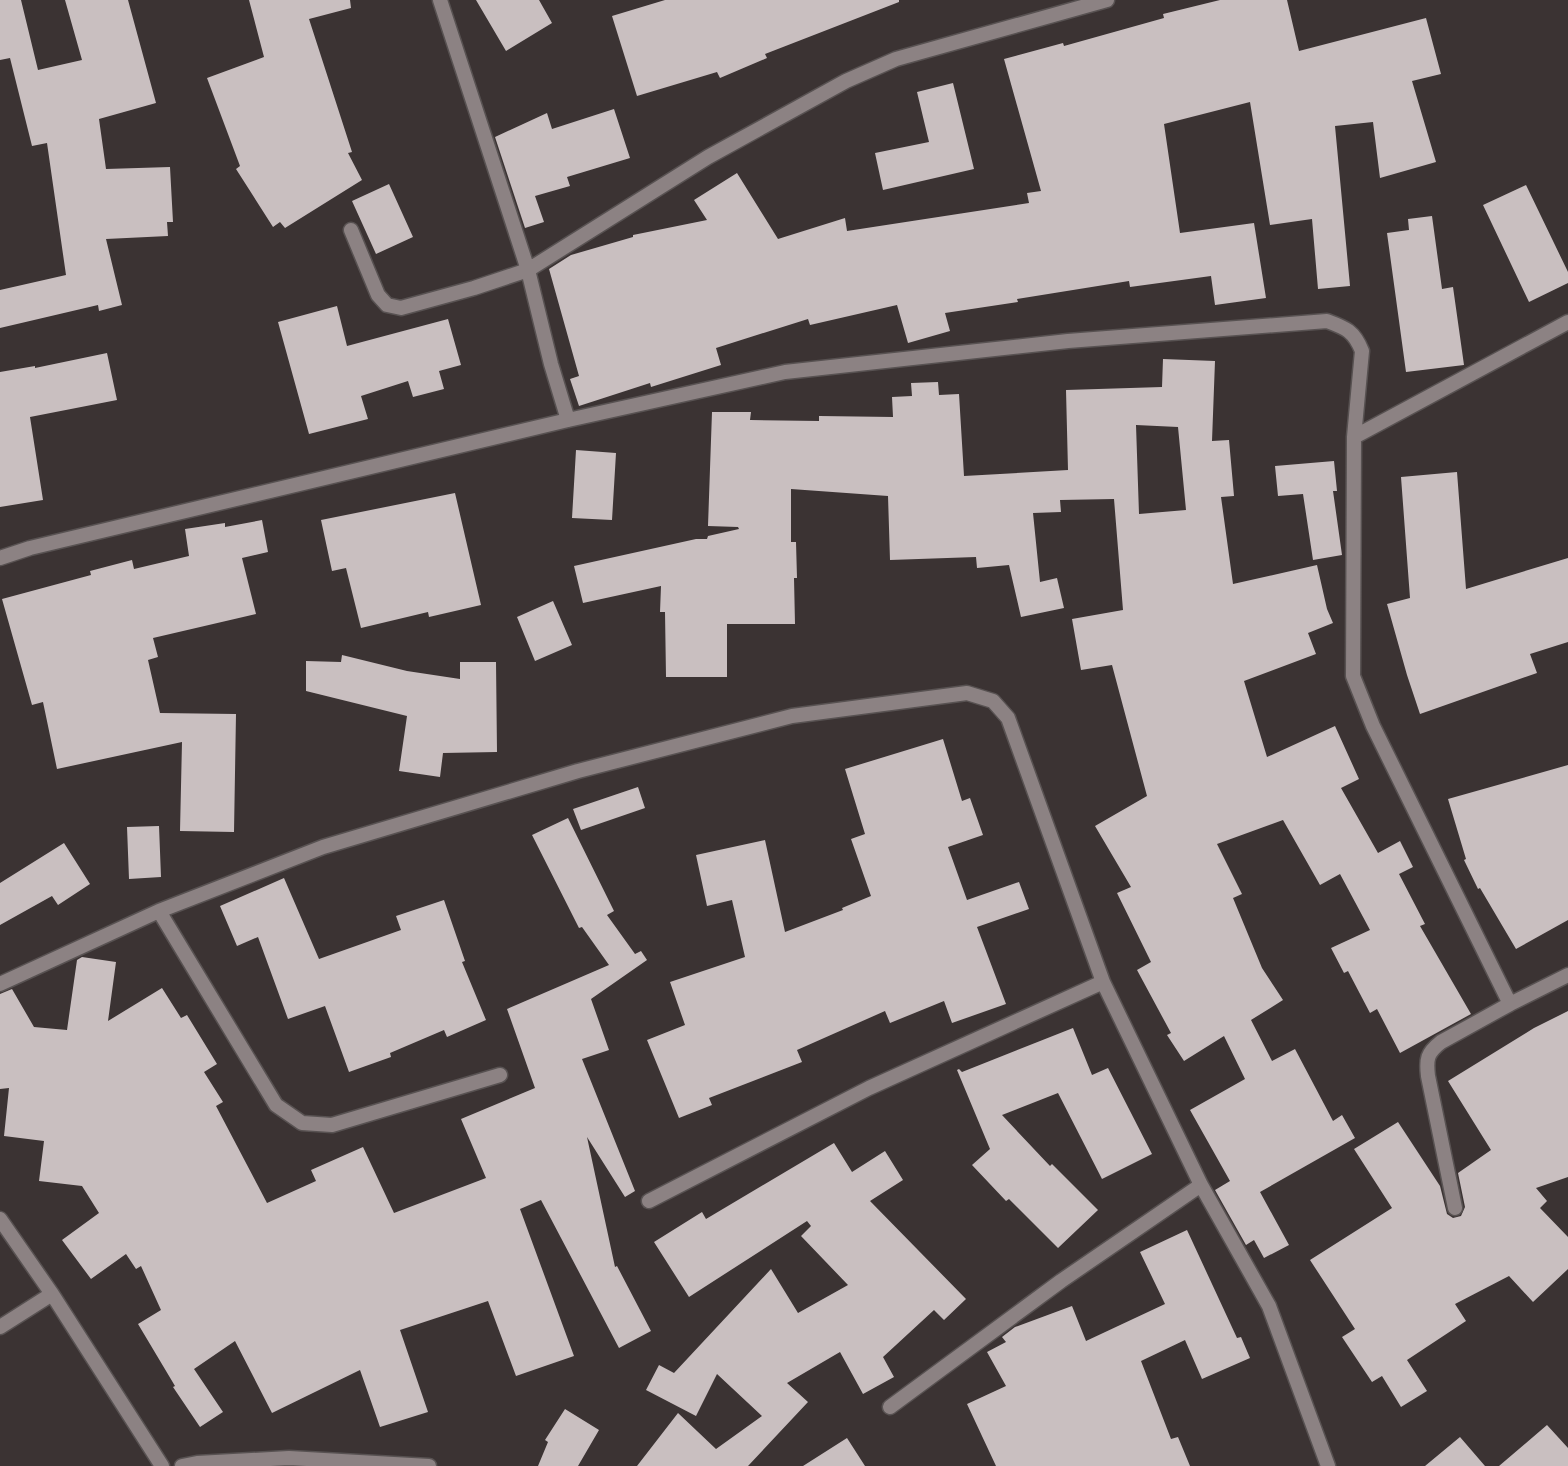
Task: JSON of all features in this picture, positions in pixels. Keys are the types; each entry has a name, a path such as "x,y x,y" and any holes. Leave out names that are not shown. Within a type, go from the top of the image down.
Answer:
{"street":[{"path":"440,0 528,270 568,420"},
{"path":"351,230 378,295 387,305 401,308 474,288 528,270 708,157 846,81 896,59 1107,0"},
{"path":"0,558 30,548 568,420 785,372 1068,341 1327,321 1345,327 1357,339 1362,351 1354,437 1353,676 1373,726 1510,1004"},
{"path":"1354,437 1568,322"},
{"path":"0,984 159,911 323,847 578,771 792,716 967,693 993,701 1008,718 1103,982 1201,1185 1269,1306 1328,1466"},
{"path":"159,911 276,1105 302,1123 332,1125 500,1075"},
{"path":"1455,1208 1426,1063 1431,1050 1510,1004 1568,975"},
{"path":"649,1201 869,1088 1103,982"},
{"path":"890,1407 1061,1281 1201,1185"},
{"path":"0,1219 162,1466"},
{"path":"0,1327 52,1294"},
{"path":"182,1466 289,1458 429,1466"}],"building":[{"path":"0,0 21,0 38,70 82,60 65,0 128,0 156,103 99,119 106,169 170,167 173,222 167,222 168,236 106,239 122,305 99,311 98,305 0,328 0,290 66,275 47,143 32,146 10,58 0,60"},
{"path":"249,0 350,0 351,8 309,19 352,152 348,153 362,180 285,228 280,222 273,227 236,169 240,166 207,78 264,57"},
{"path":"476,0 539,0 552,23 506,51"},
{"path":"665,0 899,2 765,54 767,58 720,78 717,72 637,96 612,16"},
{"path":"1220,0 1287,0 1299,51 1426,18 1441,74 1412,81 1436,162 1380,178 1373,122 1335,126 1350,286 1318,289 1312,219 1270,225 1250,102 1164,124 1180,233 1254,223 1266,298 1215,305 1211,276 1130,287 1129,281 945,313 950,331 908,343 897,305 810,325 808,319 716,348 721,365 651,387 650,383 579,406 570,379 579,376 549,269 571,255 633,235 707,220 694,200 737,173 778,239 845,218 847,231 1029,203 1027,193 1041,191 1004,59 1063,43 1064,46 1164,18 1163,14"},
{"path":"953,83 974,169 883,190 875,153 929,142 917,92"},
{"path":"614,109 630,158 567,177 570,186 535,196 544,222 525,228 495,137 547,113 552,129"},
{"path":"389,184 413,237 376,254 352,201"},
{"path":"1526,185 1568,272 1568,283 1529,302 1483,205"},
{"path":"1432,216 1442,289 1453,287 1464,365 1406,372 1387,233 1409,230 1408,219"},
{"path":"337,306 347,346 448,319 461,365 439,371 444,389 413,397 408,381 361,396 368,419 309,434 278,322"},
{"path":"107,353 117,400 30,417 43,500 0,507 0,372"},
{"path":"1163,359 1215,361 1212,441 1229,440 1234,496 1221,497 1233,584 1317,565 1333,623 1308,633 1316,654 1244,681 1267,757 1335,726 1359,779 1341,788 1378,853 1400,841 1413,867 1399,874 1425,924 1420,926 1471,1014 1400,1053 1377,1009 1370,1013 1348,971 1344,973 1331,948 1370,930 1340,874 1320,885 1283,820 1217,844 1242,894 1233,898 1262,968 1283,1000 1251,1020 1272,1061 1295,1049 1333,1121 1342,1115 1355,1138 1260,1192 1289,1245 1264,1258 1254,1240 1246,1245 1215,1190 1230,1181 1190,1110 1245,1079 1224,1036 1184,1061 1167,1035 1171,1033 1137,970 1151,962 1117,893 1131,887 1095,826 1147,796 1112,665 1081,670 1072,619 1123,610 1114,499 1060,500 1061,512 1033,513 1040,582 1057,578 1064,608 1021,617 1009,565 977,568 976,557 890,560 888,496 791,489 791,542 796,542 795,624 727,624 727,677 666,677 665,612 660,612 661,586 583,603 574,566 707,539 708,536 739,529 708,526 712,412 751,412 750,420 819,421 819,416 893,417 892,397 912,396 911,383 938,382 939,395 959,394 964,476 1068,470 1066,390 1162,387","holes":["1136,425 1178,427 1186,510 1139,514"]},
{"path":"576,450 616,453 612,520 572,518"},
{"path":"1334,461 1337,491 1333,491 1342,555 1313,560 1303,494 1278,496 1275,466"},
{"path":"1457,472 1466,589 1568,558 1568,642 1530,654 1537,673 1420,714 1387,604 1410,598 1401,477"},
{"path":"455,493 481,605 429,617 428,612 361,628 346,568 332,571 321,520"},
{"path":"262,520 268,552 242,558 256,614 153,638 158,657 148,660 160,713 236,714 234,832 180,831 182,742 57,769 43,702 32,705 2,599 91,575 90,571 132,560 134,569 189,556 185,529 225,523 225,527"},
{"path":"553,601 572,645 535,661 517,617"},
{"path":"342,655 407,671 460,679 460,662 496,662 497,752 443,753 440,777 399,771 407,716 306,691 306,661 341,662"},
{"path":"943,739 962,801 970,798 983,835 948,847 967,900 1019,882 1029,909 977,927 1006,1004 952,1023 944,1001 890,1023 885,1011 797,1050 802,1062 709,1098 712,1105 679,1118 647,1040 685,1025 670,982 745,957 732,900 707,906 696,855 765,840 785,932 843,910 871,896 851,839 865,834 845,769"},
{"path":"1568,765 1568,920 1516,949 1478,889 1464,860 1448,799"},
{"path":"638,787 645,808 581,830 573,809"},
{"path":"568,818 614,911 607,915 635,954 641,951 647,960 591,999 609,1050 582,1059 635,1191 625,1197 587,1137 615,1267 651,1331 619,1348 541,1200 520,1209 574,1356 516,1376 488,1301 400,1330 428,1412 380,1427 360,1370 272,1413 235,1341 194,1369 223,1412 200,1427 173,1387 138,1324 161,1310 141,1266 136,1269 126,1254 91,1279 62,1240 99,1213 82,1186 39,1181 44,1141 4,1136 9,1088 0,1089 0,994 12,989 34,1027 67,1030 77,960 82,957 116,962 108,1021 162,988 181,1018 187,1015 217,1064 204,1072 223,1102 216,1106 267,1203 316,1181 311,1170 363,1147 394,1213 486,1178 461,1119 535,1088 507,1009 609,965 582,927 579,928 532,835"},
{"path":"159,826 161,877 129,879 127,827"},
{"path":"64,843 90,884 58,905 52,896 0,925 0,883"},
{"path":"284,878 319,959 401,930 396,916 444,900 465,961 462,962 486,1020 447,1037 444,1030 390,1053 391,1057 349,1072 325,1006 288,1019 258,937 237,946 220,906"},
{"path":"1568,1011 1568,1177 1536,1188 1547,1201 1540,1208 1568,1237 1568,1269 1533,1302 1509,1276 1455,1304 1466,1321 1407,1360 1427,1391 1401,1407 1382,1376 1372,1382 1342,1337 1355,1329 1310,1260 1392,1208 1354,1149 1398,1122 1440,1186 1447,1214 1453,1218 1461,1216 1465,1207 1458,1173 1491,1150 1448,1081 1534,1028"},
{"path":"1073,1028 1092,1075 1108,1068 1152,1154 1102,1179 1058,1093 1002,1115 1050,1166 1052,1164 1098,1210 1058,1248 972,1165 990,1149 957,1070 962,1072"},
{"path":"834,1143 852,1172 885,1151 903,1180 870,1201 966,1299 944,1320 934,1310 883,1357 894,1377 863,1394 840,1352 787,1383 808,1402 748,1466 637,1466 678,1413 716,1449 762,1416 717,1374 696,1416 646,1390 659,1365 674,1373 771,1269 798,1313 848,1285 801,1236 811,1226 807,1221 689,1297 654,1242 702,1212 706,1219"},
{"path":"1187,1230 1237,1338 1241,1337 1250,1358 1202,1379 1185,1340 1141,1361 1171,1439 1178,1437 1190,1466 996,1466 967,1404 1006,1386 987,1352 1006,1342 1002,1337 1015,1327 1072,1306 1086,1341 1165,1304 1140,1252"},
{"path":"565,1409 599,1430 578,1466 538,1466 548,1442 545,1440"},
{"path":"1547,1425 1568,1448 1568,1466 1499,1466"},
{"path":"1460,1437 1485,1466 1425,1466"},
{"path":"847,1438 865,1466 803,1466"}]}
